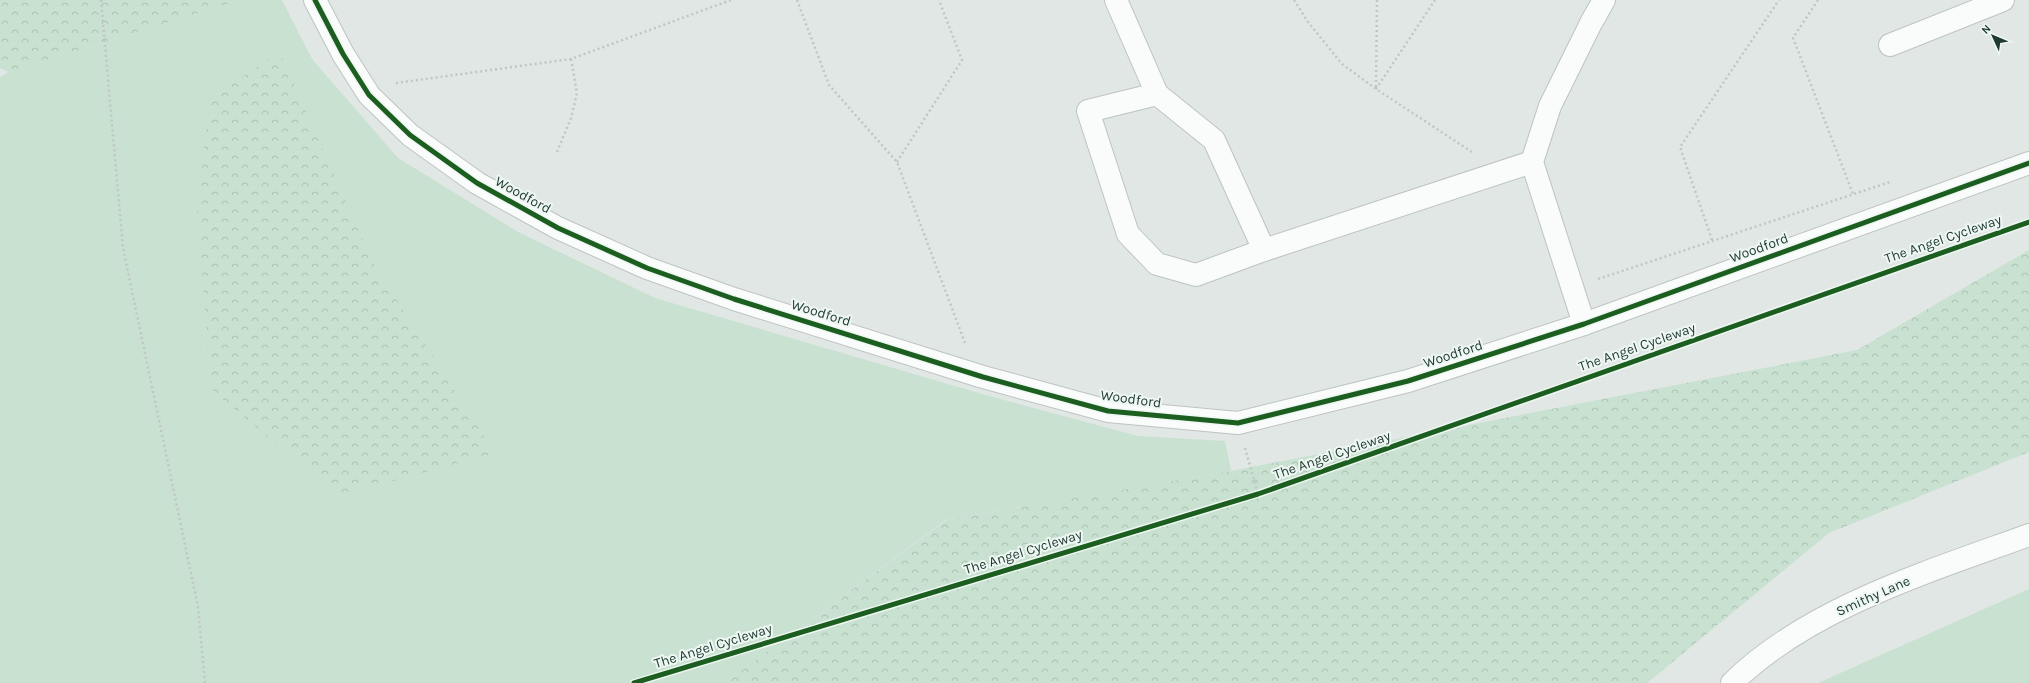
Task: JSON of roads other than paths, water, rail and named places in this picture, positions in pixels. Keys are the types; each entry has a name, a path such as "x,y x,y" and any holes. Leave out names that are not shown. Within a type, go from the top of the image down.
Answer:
{"street":[{"name":"Woodford","path":"315,0 343,54 369,94 410,135 477,183 558,228 647,268 734,299 977,375 1108,411 1238,423 1408,382 1584,324 2029,163"},
{"path":"1116,0 1157,94 1214,140 1264,250"},
{"path":"1584,324 1532,162 1550,106 1591,22 1604,0"},
{"path":"1890,45 2003,0"},
{"path":"1157,94 1088,111 1128,234 1157,264 1196,275 1264,250 1532,162"},
{"name":"Smithy Lane","path":"1732,683 1767,654 1797,633 1830,615 1895,585 2029,535"}]}
